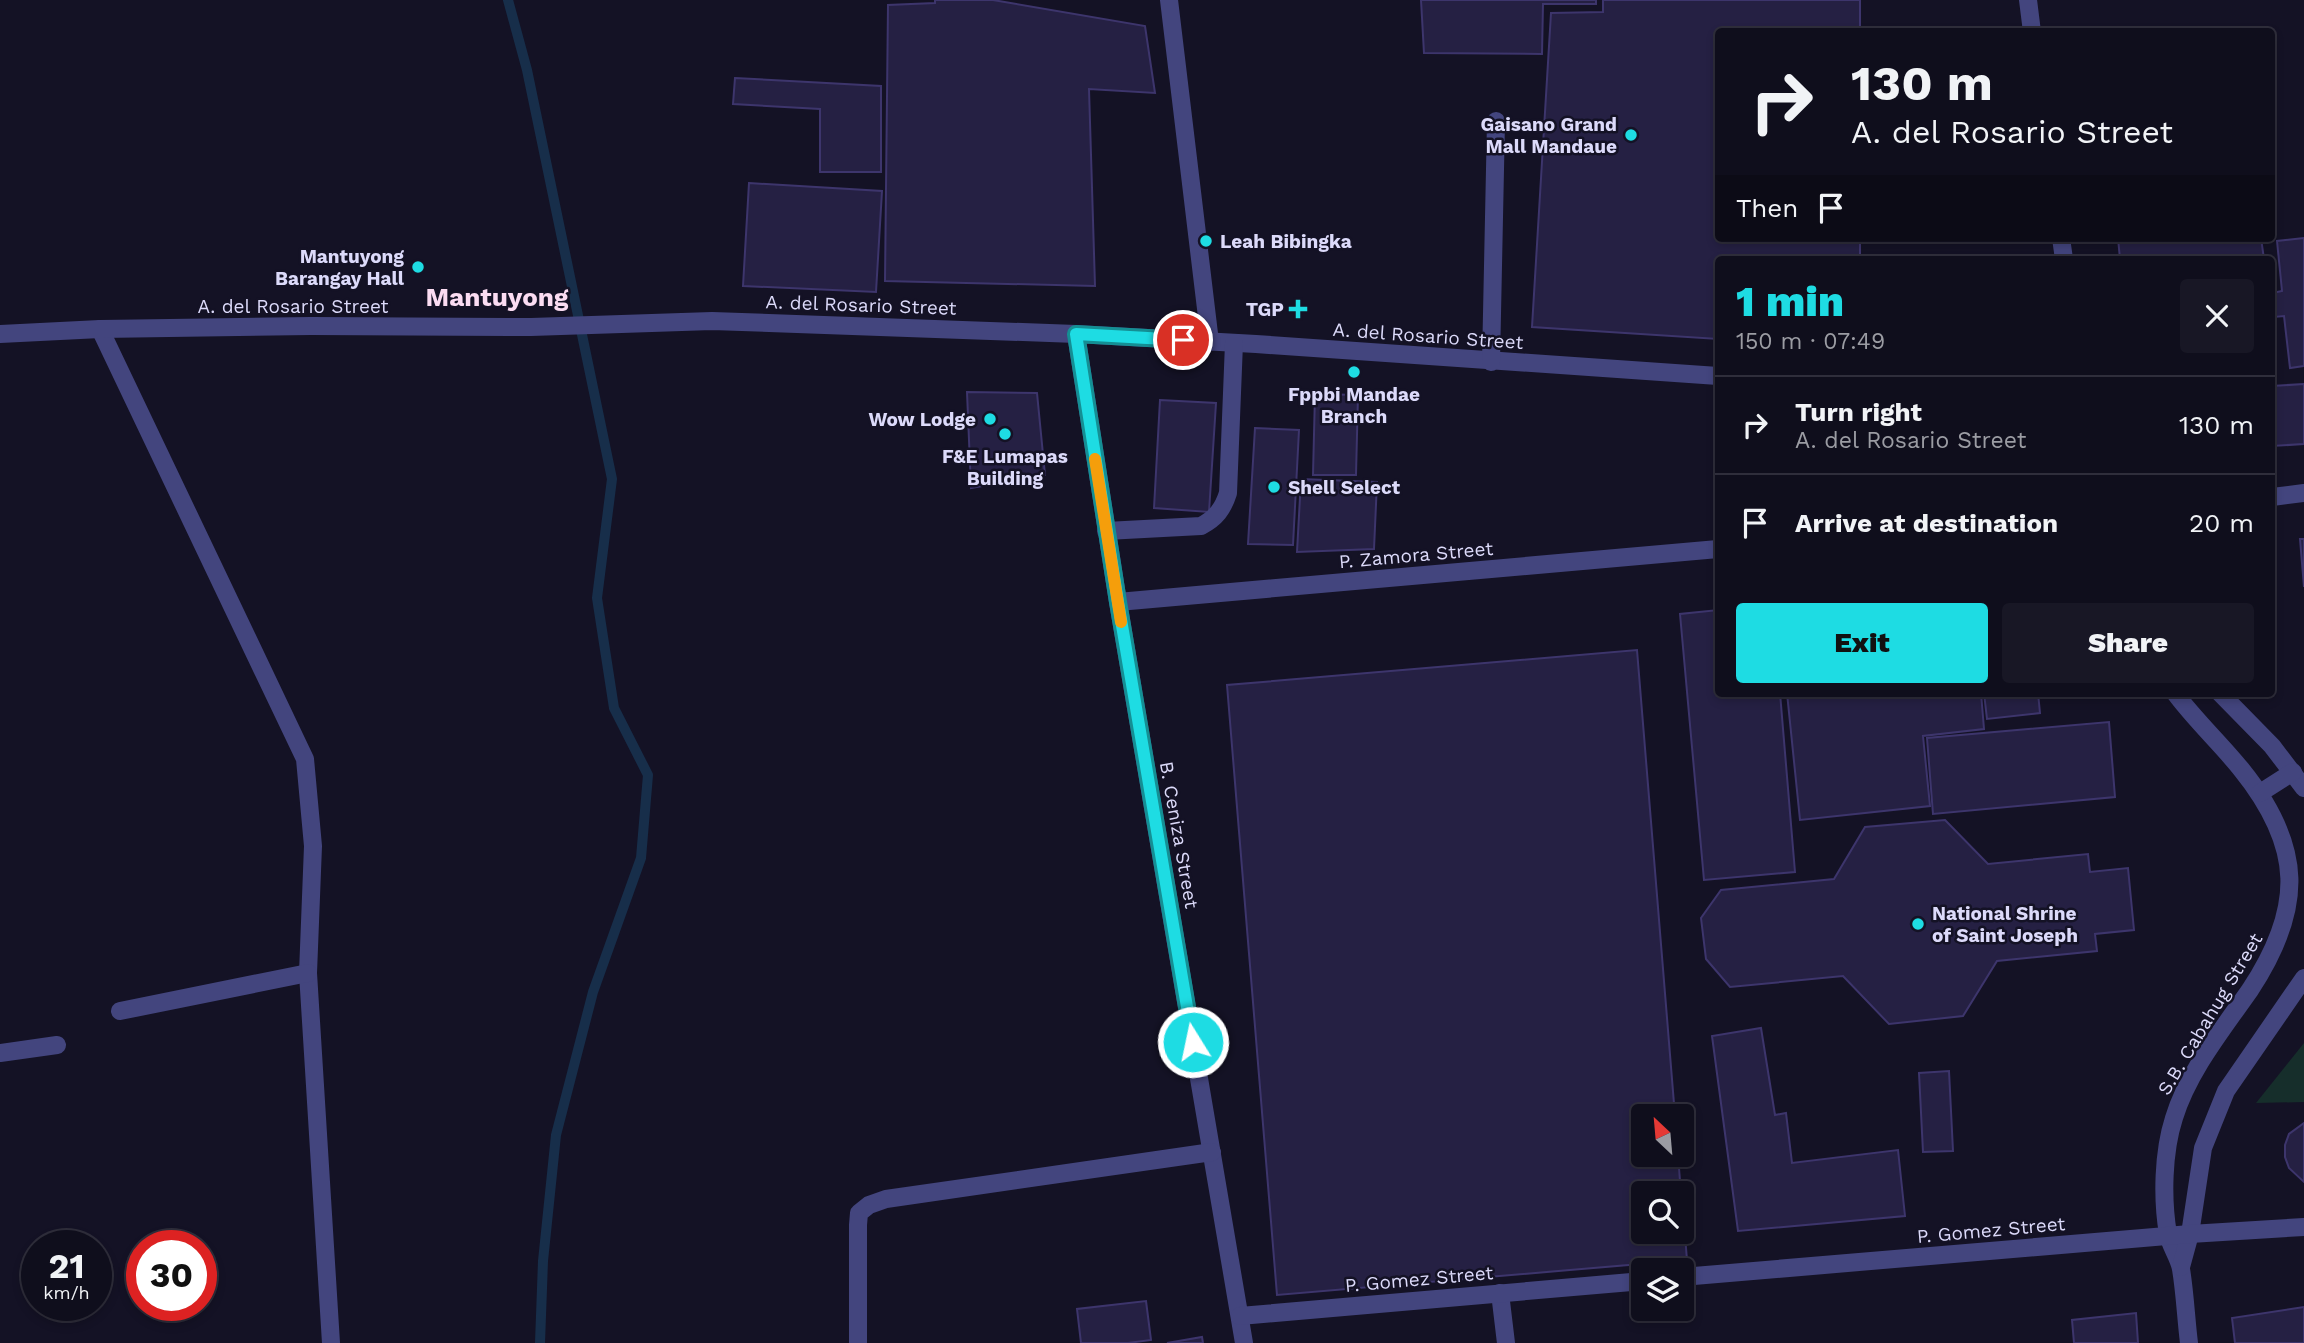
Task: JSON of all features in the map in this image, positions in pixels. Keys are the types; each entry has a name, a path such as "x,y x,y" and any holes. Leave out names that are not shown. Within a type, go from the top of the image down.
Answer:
{"street":[{"path":"1169,0 1210,342"},
{"path":"2028,0 2032,28"},
{"path":"1491,362 1496,121"},
{"name":"A. del Rosario Street","path":"0,334 100,329 531,327 712,321 1076,334 1715,376"},
{"path":"100,329 305,759 313,846 308,974 331,1343"},
{"name":"B. Ceniza Street","path":"1076,334 1106,531 1244,1343"},
{"path":"1106,531 1201,526 1213,519 1223,508 1228,493 1234,343"},
{"path":"2275,497 2304,493"},
{"name":"P. Zamora Street","path":"1118,602 1715,549"},
{"name":"S.B. Cabahug Street","path":"2178,697 2260,793 2298,872 2291,905 2275,949 2196,1071 2174,1117 2166,1169 2168,1236 2181,1267 2189,1343"},
{"path":"2224,697 2272,746 2304,788"},
{"path":"2260,793 2293,772"},
{"path":"120,1011 308,974"},
{"name":"S.B. Cabahug Street","path":"2181,1267 2190,1234 2203,1149 2226,1091 2304,978"},
{"path":"0,1053 57,1045"},
{"path":"858,1343 858,1225 859,1213 869,1205 886,1199 1212,1152"},
{"name":"P. Gomez Street","path":"1694,1276 2190,1234 2304,1227"},
{"name":"P. Gomez Street","path":"1240,1316 1631,1281"},
{"path":"1500,1293 1506,1343"}],"green space":[{"path":"2304,1043 2304,1102 2256,1103"}],"building":[{"path":"935,0 993,0 1145,26 1155,93 1089,89 1095,286 885,281 888,5 935,3"},
{"path":"1421,0 1596,0 1596,4 1543,4 1542,54 1424,53"},
{"name":"Gaisano Grand Mall Mandaue","path":"1603,0 1860,0 1860,28 1715,28 1715,242 1860,242 1860,256 1715,256 1715,339 1532,327 1551,13 1603,12"},
{"path":"735,78 881,86 881,172 820,172 820,109 733,104"},
{"path":"749,183 882,191 876,292 743,286"},
{"path":"2304,238 2304,366 2290,368 2284,316 2275,317 2275,292 2282,291 2277,241"},
{"path":"2118,242 2262,242 2264,256 2120,256"},
{"path":"2304,384 2304,444 2275,446 2275,386"},
{"name":"F&E Lumapas Building","path":"967,392 1037,393 1045,475 971,488"},
{"path":"1315,394 1358,395 1356,475 1313,475"},
{"path":"1160,400 1216,403 1209,512 1154,508"},
{"name":"Shell Select","path":"1255,428 1299,430 1293,545 1248,544"},
{"path":"1301,479 1377,482 1374,549 1297,552"},
{"path":"2300,539 2304,539 2304,587"},
{"path":"1715,610 1715,697 1780,697 1795,872 1704,880 1680,614"},
{"path":"1637,650 1674,1104 1631,1104 1631,1167 1679,1167 1680,1181 1631,1181 1631,1244 1686,1244 1687,1258 1631,1258 1631,1265 1277,1295 1227,685"},
{"path":"1787,697 1981,697 1984,729 1923,736 1930,806 1800,820"},
{"path":"1984,697 2038,697 2040,713 1987,719"},
{"path":"2109,722 2115,797 1933,814 1927,738"},
{"name":"National Shrine of Saint Joseph","path":"1945,820 1988,864 2088,854 2090,872 2128,868 2134,930 2095,934 2097,951 1997,961 1963,1016 1889,1024 1843,976 1730,987 1706,959 1701,918 1721,890 1834,879 1865,827"},
{"path":"1761,1028 1775,1115 1786,1113 1792,1163 1898,1150 1905,1216 1738,1231 1712,1036"},
{"path":"1949,1071 1953,1151 1923,1152 1919,1073"},
{"path":"2304,1123 2304,1182 2289,1168 2285,1145 2289,1134"},
{"path":"1146,1301 1151,1340 1081,1343 1077,1309"},
{"path":"2304,1307 2304,1343 2235,1343 2232,1318"},
{"path":"2136,1313 2138,1343 2074,1343 2072,1320"},
{"path":"1202,1337 1203,1343 1167,1343"}],"waterway":[{"path":"508,0 527,70 612,479 597,598 614,708 648,775 641,858 593,992 556,1135 543,1261 540,1343"}],"slow traffic":[{"path":"1095,459 1121,622"}],"place":[{"name":"Gaisano Grand Mall Mandaue","path":"1631,135"},
{"name":"Leah Bibingka","path":"1206,241"},
{"name":"Mantuyong Barangay Hall","path":"418,267"},
{"name":"TGP","path":"1298,309"},
{"name":"Fppbi Mandae Branch","path":"1354,372"},
{"name":"Wow Lodge","path":"990,419"},
{"name":"F&E Lumapas Building","path":"1005,434"},
{"name":"Shell Select","path":"1274,487"},
{"name":"National Shrine of Saint Joseph","path":"1918,924"}],"district":[{"name":"Mantuyong","path":"497,297"}],"route":[{"path":"1183,340 1076,334 1118,602 1193,1042"}]}
